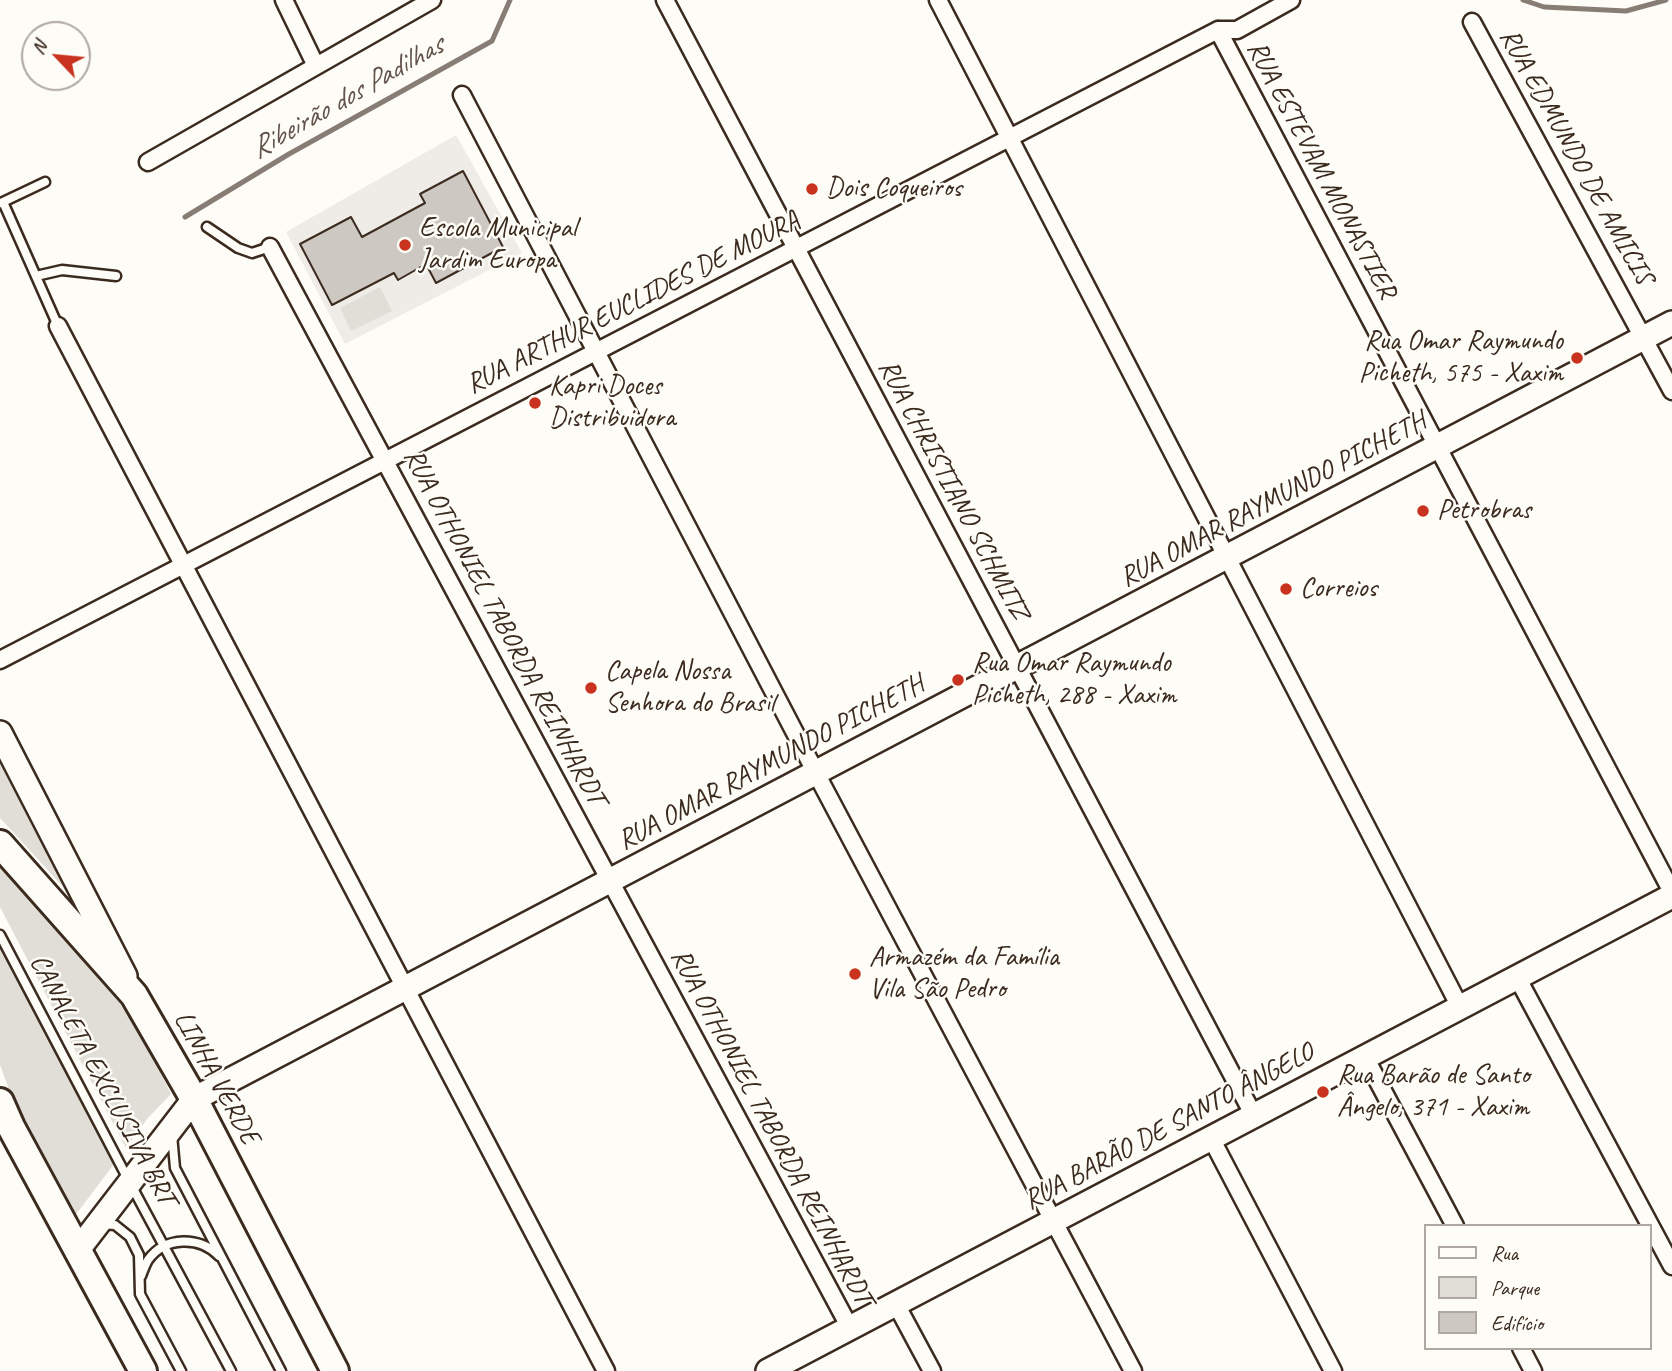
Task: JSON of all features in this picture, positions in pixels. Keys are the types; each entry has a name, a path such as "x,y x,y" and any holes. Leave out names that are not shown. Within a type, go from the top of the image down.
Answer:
{"highway":[{"name":"LINHA VERDE","path":"0,844 134,995 194,1099 335,1371"},
{"path":"0,1102 143,1371"}],"main road":[{"name":"RUA OMAR RAYMUNDO PICHETH","path":"194,1099 1672,323"},
{"path":"0,733 134,995"},
{"name":"RUA BARÃO DE SANTO ÂNGELO","path":"768,1371 1672,894"},
{"path":"77,1251 194,1099"}],"street":[{"path":"284,0 316,66"},
{"path":"148,162 432,0"},
{"name":"RUA CHRISTIANO SCHMITZ","path":"665,0 1254,1116"},
{"path":"938,0 1460,1007"},
{"name":"RUA ARTHUR EUCLIDES DE MOURA","path":"0,660 1218,30 1237,30 1291,0"},
{"name":"RUA EDMUNDO DE AMICIS","path":"1472,22 1672,391"},
{"name":"RUA ESTEVAM MONASTIER","path":"1218,30 1672,894"},
{"path":"462,95 816,773 1133,1371"},
{"name":"RUA OTHONIEL TABORDA REINHARDT","path":"270,247 850,1328"},
{"path":"58,326 606,1371"},
{"path":"1517,977 1649,1224"},
{"path":"1365,1057 1454,1224"},
{"path":"1211,1138 1333,1371"},
{"path":"1651,1227 1672,1266"},
{"path":"896,1304 932,1371"},
{"path":"1522,1350 1533,1371"}],"lane":[{"path":"46,182 2,202 58,326"},
{"path":"207,227 239,248 252,253 270,247"},
{"path":"36,276 62,270 116,276"},
{"name":"CANALETA EXCLUSIVA BRT","path":"0,935 231,1371"},
{"name":"CANALETA EXCLUSIVA BRT","path":"172,1128 175,1168 281,1371"},
{"name":"CANALETA EXCLUSIVA BRT","path":"98,1224 115,1225 130,1237 139,1255 140,1294 181,1371"},
{"name":"CANALETA EXCLUSIVA BRT","path":"140,1279 148,1260 164,1246 177,1241 204,1245 216,1253 225,1264"}],"shaded area":[{"name":"Escola Municipal Jardim Europa","path":"456,135 522,253 345,344 286,232"}],"green space":[{"path":"380,287 392,311 351,331 340,308"},
{"path":"0,755 68,892 0,818"},
{"path":"0,859 68,935 112,992 134,1025 171,1094 147,1119 126,1148 0,907"},
{"path":"0,946 114,1164 74,1217 10,1092 0,1065"}],"building":[{"path":"463,171 503,247 436,283 426,264 398,280 394,273 332,305 300,244 351,217 362,237 425,203 420,194"}],"waterway":[{"name":"Ribeirão dos Padilhas","path":"185,217 289,154 492,41 510,0"},
{"name":"Ribeirão dos Padilhas","path":"1523,0 1544,7 1626,11 1666,0"}],"place":[{"name":"Dois Coqueiros","path":"812,189"},
{"name":"Escola Municipal Jardim Europa","path":"405,245"},
{"name":"Rua Omar Raymundo Picheth, 575 - Xaxim","path":"1577,358"},
{"name":"Kapri Doces Distribuidora","path":"535,403"},
{"name":"Petrobras","path":"1423,511"},
{"name":"Correios","path":"1286,589"},
{"name":"Rua Omar Raymundo Picheth, 288 - Xaxim","path":"958,680"},
{"name":"Capela Nossa Senhora do Brasil","path":"591,688"},
{"name":"Armazém da Família Vila São Pedro","path":"855,974"},
{"name":"Rua Barão de Santo Ângelo, 371 - Xaxim","path":"1323,1092"}]}
